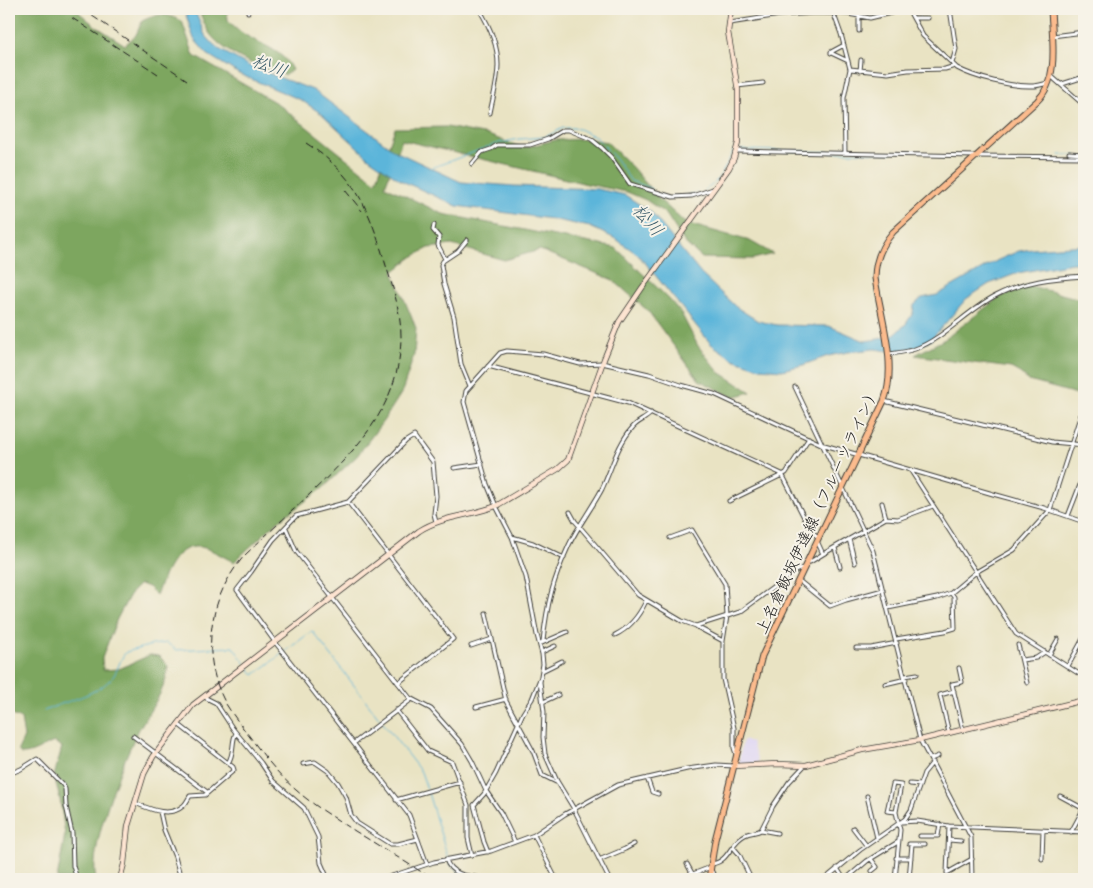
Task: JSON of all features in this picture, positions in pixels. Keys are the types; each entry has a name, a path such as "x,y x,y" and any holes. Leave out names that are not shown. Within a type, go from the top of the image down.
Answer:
{"main road":[{"path":"1050,79 1051,9"},
{"name":"上名倉飯坂伊達線（フルーツライン）","path":"709,879 715,840 762,656 884,401 890,378 875,274 877,259 884,242 1043,96 1050,79"}],"street":[{"path":"479,9 490,28 498,62 490,113"},
{"path":"120,879 124,864 128,826 144,774 156,753 193,705 419,531 436,522 496,506 554,472 565,463 617,327 630,304 729,168 737,151 737,86 728,41 731,9"},
{"path":"729,23 780,15 832,11 870,18 900,9"},
{"path":"908,9 923,36 963,71 1000,82 1032,87 1050,79 1062,84 1084,105"},
{"path":"950,9 956,49 954,64"},
{"path":"832,11 844,44 850,69 844,98 845,153"},
{"path":"859,15 859,31"},
{"path":"914,18 928,18"},
{"path":"1052,36 1084,32"},
{"path":"844,44 831,53 848,61"},
{"path":"860,71 861,60"},
{"path":"850,69 888,73 908,70 945,69 954,64"},
{"path":"1062,84 1084,77"},
{"path":"737,86 764,83"},
{"path":"472,164 482,152 497,145 534,145 560,131 569,130 591,139 602,148 611,157 630,184 676,197 692,196 714,189"},
{"path":"737,151 976,156 1084,155"},
{"path":"1069,153 1084,155"},
{"path":"434,225 433,230 438,237 438,245 445,259"},
{"path":"467,240 458,251 445,259 441,266 443,281 454,317 462,369 470,386"},
{"path":"888,354 910,351 925,344 980,305 1013,288 1044,280 1084,276"},
{"path":"609,879 574,809 557,781 544,747 543,702 540,679 543,664 542,652 526,576 512,537 487,484 463,400 470,386 503,351 544,354 580,364 602,364 649,374 680,385 710,392 821,444 1050,510 1084,522"},
{"path":"488,366 628,403 783,475 823,554"},
{"path":"795,387 873,551 920,740 971,837 972,879"},
{"path":"884,401 1052,442 1084,445"},
{"path":"540,644 548,599 570,544 603,487 628,433 636,424 651,414"},
{"path":"888,608 937,598 951,593 976,572 1014,550 1050,510 1081,414"},
{"path":"427,864 412,819 237,590 270,543 298,515 348,502 406,441 414,436 433,462 436,499 434,513 436,522"},
{"path":"729,501 783,475 809,438"},
{"path":"454,468 482,464"},
{"path":"911,470 1016,634 1084,677"},
{"path":"1068,516 1080,485"},
{"path":"348,502 453,639 398,683"},
{"path":"882,503 886,518"},
{"path":"806,562 810,562 886,518 898,519 933,506"},
{"path":"570,512 572,518 638,596 687,624 696,626 723,641"},
{"path":"286,528 294,548 398,683 412,699 431,709 462,744 470,755 486,791 501,813 515,842"},
{"path":"670,538 690,530 694,533 725,584 727,616 723,641 723,679 734,728 734,748 737,754"},
{"path":"512,537 533,543 564,558"},
{"path":"849,539 855,563"},
{"path":"835,548 840,567"},
{"path":"696,626 740,612 797,570 803,568"},
{"path":"798,579 830,606 883,590"},
{"path":"856,648 871,648 955,628 954,601 951,593"},
{"path":"615,635 634,621 646,601"},
{"path":"486,613 506,699 533,751 542,775 557,781"},
{"path":"540,644 567,632"},
{"path":"1068,666 1084,638"},
{"path":"471,646 492,639"},
{"path":"1022,660 1047,654 1058,639"},
{"path":"1018,645 1027,683"},
{"path":"542,652 555,646"},
{"path":"541,671 562,661"},
{"path":"959,668 962,682 952,684 963,730"},
{"path":"885,684 917,674"},
{"path":"474,807 486,791 501,764 540,679"},
{"path":"949,733 940,695 954,692"},
{"path":"543,702 558,695"},
{"path":"204,697 216,703 236,733 260,761 273,781 307,812 318,839 321,864 327,879 346,879"},
{"path":"354,744 412,699"},
{"path":"476,707 506,699"},
{"path":"382,879 446,859 488,852 534,835 612,787 647,778 704,766 805,765 862,750 963,730 1084,700"},
{"path":"396,710 428,752 451,760 468,806 468,838 472,855"},
{"path":"134,803 160,812 180,808 185,805 190,796 204,796 234,770 228,763 178,724"},
{"path":"228,763 232,755 236,733"},
{"path":"134,736 207,792"},
{"path":"825,879 866,845 901,823 909,815 926,771 932,760 938,756"},
{"path":"9,774 37,759 63,785 71,828 73,866 77,879"},
{"path":"303,764 315,762 328,771 346,797 352,818 361,826 390,844 418,839"},
{"path":"761,830 789,782 805,765"},
{"path":"647,778 652,792 658,794"},
{"path":"396,800 460,782"},
{"path":"877,879 895,879 901,823 896,812 901,785 893,784 888,811 896,812"},
{"path":"910,784 920,785"},
{"path":"867,796 877,838"},
{"path":"1060,796 1084,808 1071,832"},
{"path":"468,806 474,807"},
{"path":"474,807 488,852"},
{"path":"160,812 181,879"},
{"path":"901,823 917,821 949,826 1084,832"},
{"path":"920,836 938,836 940,824"},
{"path":"949,826 947,873 972,858"},
{"path":"854,828 866,845"},
{"path":"680,879 693,875 723,860 733,846 745,835 761,830 777,833"},
{"path":"1042,859 1043,830"},
{"path":"534,835 556,879"},
{"path":"949,840 961,841"},
{"path":"836,868 845,879 870,858 898,842"},
{"path":"599,860 634,844"},
{"path":"909,879 911,844 925,844"},
{"path":"733,846 741,857 751,879"},
{"path":"870,858 877,868 872,871"},
{"path":"896,858 911,858"},
{"path":"446,859 448,865 460,874 489,879"},
{"path":"687,864 693,875"},
{"path":"711,867 716,879"}],"shaded area":[{"path":"743,740 752,743 758,763 740,764"}],"green space":[{"path":"9,9 75,9 94,25 125,45 136,35 142,21 148,18 162,15 171,16 182,21 194,56 278,104 376,182 395,128 447,127 488,135 523,148 555,140 588,139 607,142 632,167 659,199 685,223 750,241 773,254 753,259 702,258 685,243 666,214 646,200 627,192 402,140 385,186 443,214 616,248 681,313 698,346 719,372 751,392 733,397 699,380 648,311 613,280 540,250 504,260 452,245 429,248 412,257 393,272 416,328 414,355 402,392 357,456 322,489 277,522 234,562 205,548 195,547 186,549 173,561 156,595 148,587 140,584 131,593 117,619 102,658 103,670 119,669 150,655 159,656 168,666 163,688 136,735 107,807 97,848 96,879 57,879 65,834 60,799 54,776 62,747 54,742 33,752 21,754 18,750 24,737 21,719 9,714"},
{"path":"198,9 227,9 228,20 235,27 279,54 292,70 285,75 255,65 234,54 210,34"},
{"path":"1027,285 1084,300 1084,396 1029,381 1011,368 915,355 945,339 998,298"}],"water":[{"name":"松川","path":"184,9 194,9 205,35 217,48 249,66 313,90 395,151 461,182 597,189 625,195 651,212 701,274 736,307 758,321 777,325 829,326 865,341 891,337 905,325 913,313 914,305 922,298 937,295 998,260 1019,251 1084,245 1084,263 1072,263 1018,273 989,284 966,299 931,340 915,348 897,352 874,349 848,352 782,370 760,368 733,359 711,344 647,265 637,254 616,239 590,227 551,219 457,206 402,181 369,158 322,114 301,100 239,74 207,54 194,39"}],"waterway":[{"path":"431,168 499,143 545,137 563,128 573,128 596,137 615,158 631,181 652,189"},
{"path":"705,190 719,178 734,150"},
{"path":"740,150 891,153"},
{"path":"1060,155 1076,155"},
{"path":"688,195 696,193"},
{"path":"247,666 254,675 312,631 421,772 427,789"},
{"path":"44,711 97,690 111,679 126,652 152,645 167,643 176,650 233,647 245,663"},
{"path":"428,793 448,858"},
{"path":"450,864 461,873"},
{"path":"489,878 494,879"}],"railway":[{"path":"82,9 187,80"},
{"path":"72,18 158,74"},
{"path":"306,143 336,166 347,178 371,220 397,306 401,327 399,361 393,384 384,404 360,442 328,476 245,555 233,571 216,607 212,626 213,666 218,685 229,709 278,773 303,796 325,812 433,879"},
{"path":"345,190 362,211"}]}
